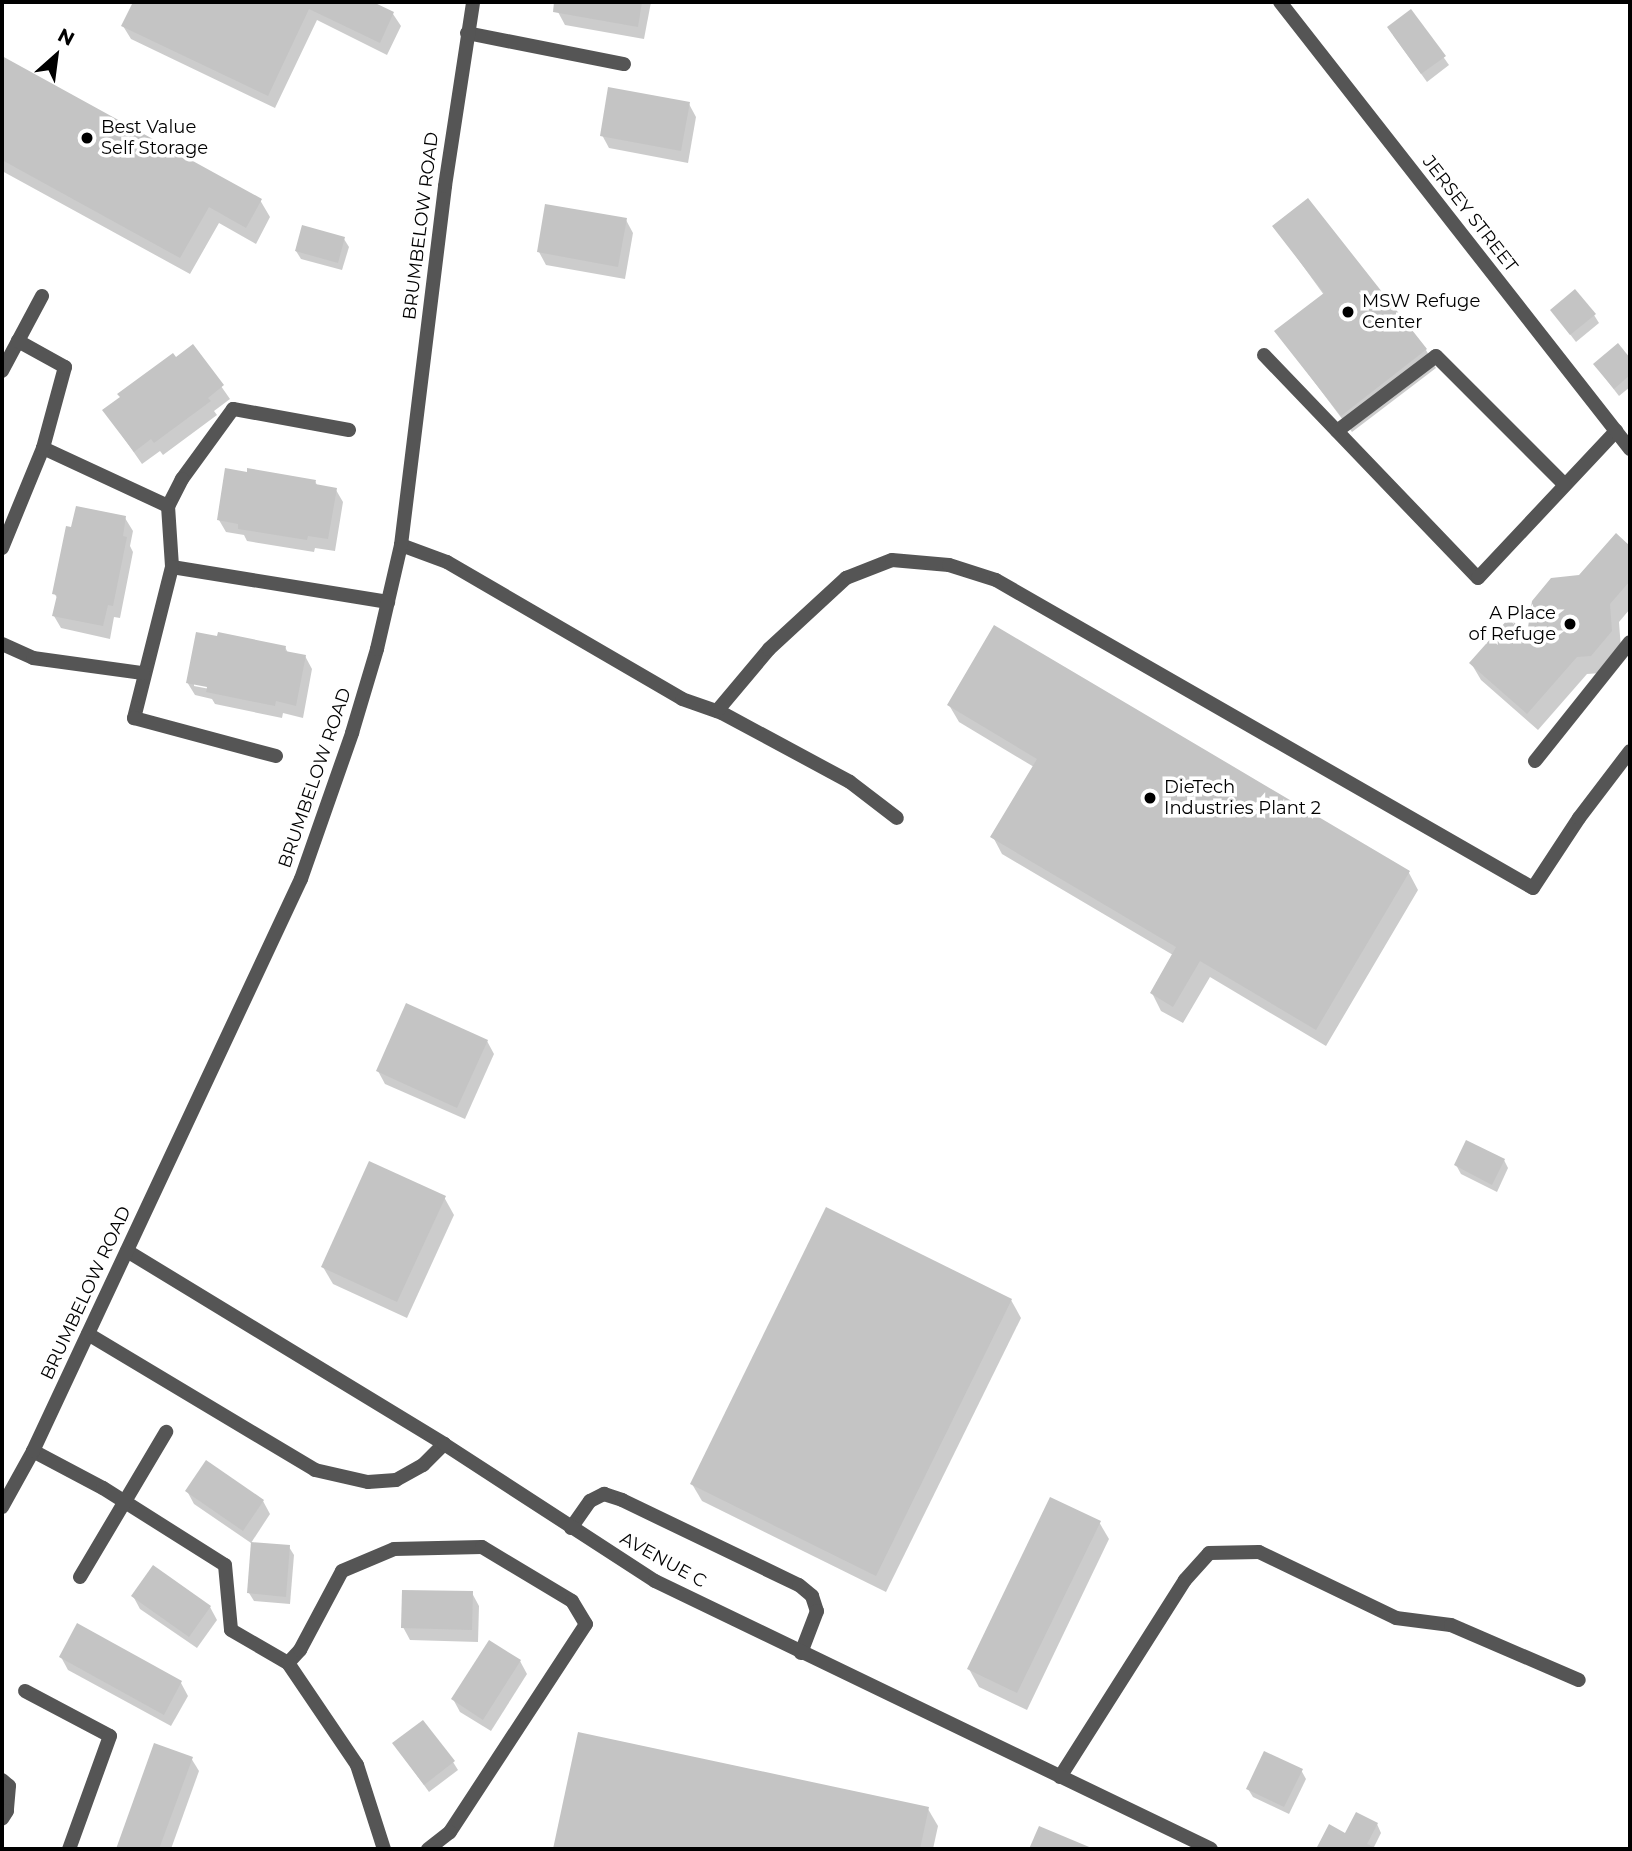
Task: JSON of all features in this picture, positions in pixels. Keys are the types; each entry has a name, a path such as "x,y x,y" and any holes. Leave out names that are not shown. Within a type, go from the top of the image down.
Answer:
{"street":[{"name":"BRUMBELOW ROAD","path":"2,1507 33,1451 89,1334 301,879 352,733 401,545 444,186 473,2"},
{"name":"JERSEY STREET","path":"1280,2 1630,449"},
{"path":"467,33 624,64"},
{"path":"2,370 41,296"},
{"path":"2,548 43,448 65,367 18,341"},
{"path":"1264,355 1478,579 1616,431"},
{"path":"1337,431 1436,356 1565,485"},
{"path":"276,756 134,718 143,673 172,567 168,506 182,479 233,409 349,430"},
{"path":"43,448 168,506"},
{"path":"401,545 447,562 681,699 717,711 850,782 897,818"},
{"path":"717,711 769,649 846,578 892,560 949,565 996,580 1533,888 1579,818 1630,751"},
{"path":"172,567 388,602"},
{"path":"1535,761 1630,642"},
{"path":"2,644 33,658 143,673"},
{"name":"AVENUE C","path":"127,1251 444,1444 655,1581 1211,1849"},
{"path":"89,1334 315,1470 368,1482 396,1479 424,1465 444,1444"},
{"path":"80,1577 166,1432"},
{"path":"33,1451 126,1503 225,1565 231,1630 288,1664 356,1765 384,1849"},
{"path":"571,1528 590,1501 604,1494 622,1500 799,1585 812,1596 817,1611 801,1653"},
{"path":"288,1664 300,1650 342,1571 394,1549 482,1547 572,1601 586,1624 450,1832 428,1849"},
{"path":"1060,1777 1185,1580 1209,1553 1259,1552 1396,1618 1451,1625 1579,1680"},
{"path":"25,1691 110,1736 69,1849"},
{"path":"2,1780 9,1786 7,1811 2,1819"}],"building":[{"path":"133,2 373,2 394,12 380,43 309,9 268,96 121,26"},
{"path":"554,2 642,2 638,27 553,12"},
{"path":"1411,9 1446,56 1421,74 1387,27"},
{"path":"2,56 262,199 246,228 209,207 180,258 2,160"},
{"path":"608,87 690,102 681,151 600,136"},
{"name":"MSW Refuge Center","path":"1308,198 1427,349 1341,416 1274,331 1324,293 1272,226"},
{"path":"545,204 627,218 618,267 537,252"},
{"path":"302,225 345,237 338,263 295,251"},
{"path":"1575,289 1596,314 1570,335 1550,310"},
{"path":"1618,343 1630,358 1630,375 1614,389 1593,364"},
{"path":"193,344 224,385 208,398 211,401 154,443 151,439 134,452 102,410 120,397 117,394 173,353 176,357"},
{"path":"225,468 247,472 247,468 316,480 315,484 337,488 328,539 308,536 307,540 238,529 238,524 217,520"},
{"path":"76,506 126,516 123,536 127,537 113,606 108,605 103,626 52,616 57,595 52,594 66,526 71,527"},
{"name":"A Place of Refuge","path":"1616,533 1630,546 1630,581 1610,604 1612,631 1591,656 1577,657 1527,714 1469,663 1509,618 1527,634 1532,601 1551,578 1579,575"},
{"name":"DieTech Industries Plant 2","path":"994,625 1410,871 1316,1030 1200,961 1173,1007 1150,993 1176,947 990,837 1037,759 947,705"},
{"path":"196,632 217,636 218,632 286,646 285,651 306,655 296,706 276,701 275,706 206,692 207,687 186,683"},
{"path":"406,1003 488,1040 457,1108 376,1071"},
{"path":"1466,1140 1505,1159 1492,1185 1454,1165"},
{"path":"369,1161 446,1196 397,1302 321,1267"},
{"path":"826,1207 1012,1299 876,1576 690,1484"},
{"path":"206,1460 264,1500 243,1531 185,1491"},
{"path":"1050,1497 1101,1521 1017,1693 967,1669"},
{"path":"251,1542 290,1545 286,1597 247,1593"},
{"path":"153,1565 211,1606 189,1637 131,1596"},
{"path":"402,1590 473,1591 472,1630 401,1628"},
{"path":"77,1623 182,1681 164,1715 59,1657"},
{"path":"489,1640 521,1660 483,1720 451,1699"},
{"path":"423,1720 455,1761 424,1785 392,1743"},
{"path":"578,1732 929,1807 920,1849 553,1849"},
{"path":"154,1743 193,1757 159,1849 116,1849"},
{"path":"1264,1751 1303,1769 1284,1807 1246,1789"},
{"path":"1356,1812 1378,1823 1367,1844 1378,1849 1316,1849 1329,1824 1345,1833"},
{"path":"1039,1826 1094,1849 1029,1849"}],"place":[{"name":"Best Value Self Storage","path":"87,138"},
{"name":"MSW Refuge Center","path":"1348,312"},
{"name":"A Place of Refuge","path":"1570,624"},
{"name":"DieTech Industries Plant 2","path":"1150,798"}]}
